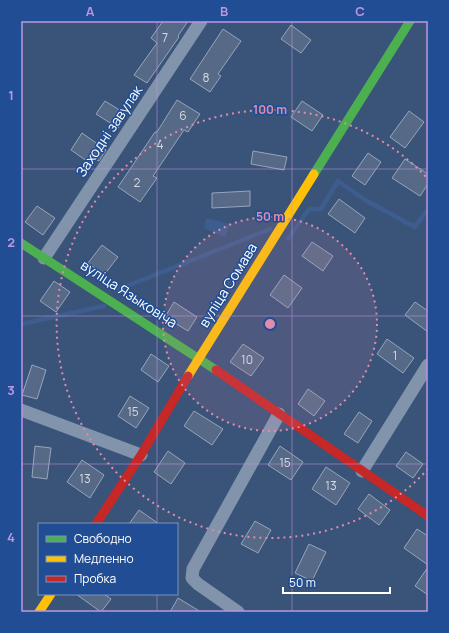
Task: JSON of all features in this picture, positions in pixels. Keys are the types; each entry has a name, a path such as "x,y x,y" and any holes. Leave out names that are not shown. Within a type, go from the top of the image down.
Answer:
{"street":[{"name":"Заходні завулак","path":"44,258 201,21"},
{"name":"вуліца Сомава","path":"97,523 141,455 198,358 410,21"},
{"name":"вуліца Языковіча","path":"21,243 198,358 428,516"},
{"path":"362,471 428,364"},
{"path":"21,410 141,455"},
{"path":"238,612 198,584 192,578 193,569 279,414"},
{"path":"39,612 50,595"}],"water":[{"path":"206,218 230,224 225,237 204,228"}],"building":[{"path":"163,21 188,21 178,36 179,37 147,83 134,75 157,43 151,38"},
{"path":"291,25 311,40 301,53 281,39"},
{"path":"223,29 241,41 218,74 221,76 210,92 190,79"},
{"path":"177,100 200,114 188,132 184,130 153,176 157,178 140,202 118,187 155,132 157,132"},
{"path":"105,101 126,114 118,128 96,114"},
{"path":"302,101 323,115 312,131 291,117"},
{"path":"409,111 424,122 405,148 390,137"},
{"path":"82,133 106,150 99,161 95,159 91,164 71,150"},
{"path":"253,151 287,157 284,170 251,164"},
{"path":"368,153 381,162 365,185 352,176"},
{"path":"405,159 428,174 428,184 420,196 392,178"},
{"path":"250,191 250,206 212,208 212,193"},
{"path":"339,199 365,218 355,233 328,214"},
{"path":"37,206 55,218 43,235 25,222"},
{"path":"312,242 333,256 323,271 302,256"},
{"path":"102,245 118,257 104,275 88,263"},
{"path":"284,275 302,288 288,308 270,295"},
{"path":"54,281 70,292 56,312 40,301"},
{"path":"174,302 197,317 188,331 165,317"},
{"path":"415,302 428,311 428,332 405,315"},
{"path":"387,339 414,358 403,373 377,354"},
{"path":"243,344 264,358 251,376 230,362"},
{"path":"151,354 169,366 158,382 141,370"},
{"path":"32,365 46,370 37,399 22,395"},
{"path":"308,389 325,401 314,416 298,404"},
{"path":"130,396 149,408 136,428 118,416"},
{"path":"194,411 223,429 212,445 184,426"},
{"path":"359,412 372,421 358,443 344,434"},
{"path":"35,446 51,448 47,479 32,477"},
{"path":"280,446 303,462 291,480 268,465"},
{"path":"168,451 185,463 171,484 154,472"},
{"path":"406,452 423,464 413,478 396,466"},
{"path":"82,460 104,475 90,498 67,482"},
{"path":"326,467 350,483 336,505 312,489"},
{"path":"369,494 390,510 379,525 358,509"},
{"path":"139,510 158,523 130,523"},
{"path":"255,521 271,530 258,553 241,544"},
{"path":"417,529 428,536 428,565 404,548"},
{"path":"309,544 326,552 312,581 295,573"},
{"path":"428,567 428,595 415,586"},
{"path":"77,595 105,595 111,599 101,612"},
{"path":"178,598 201,612 170,612"}],"waterway":[{"path":"288,239 309,209 321,209 338,181 365,200 415,227 428,209"},
{"path":"117,290 270,229"},
{"path":"21,324 104,306"}],"traffic: fast":[{"path":"314,174 410,21"},
{"path":"21,243 216,370"}],"traffic: slow":[{"path":"188,376 314,174"},
{"path":"39,612 50,595"}],"traffic: jam":[{"path":"216,370 428,516"},
{"path":"97,523 141,455 188,376"}]}
